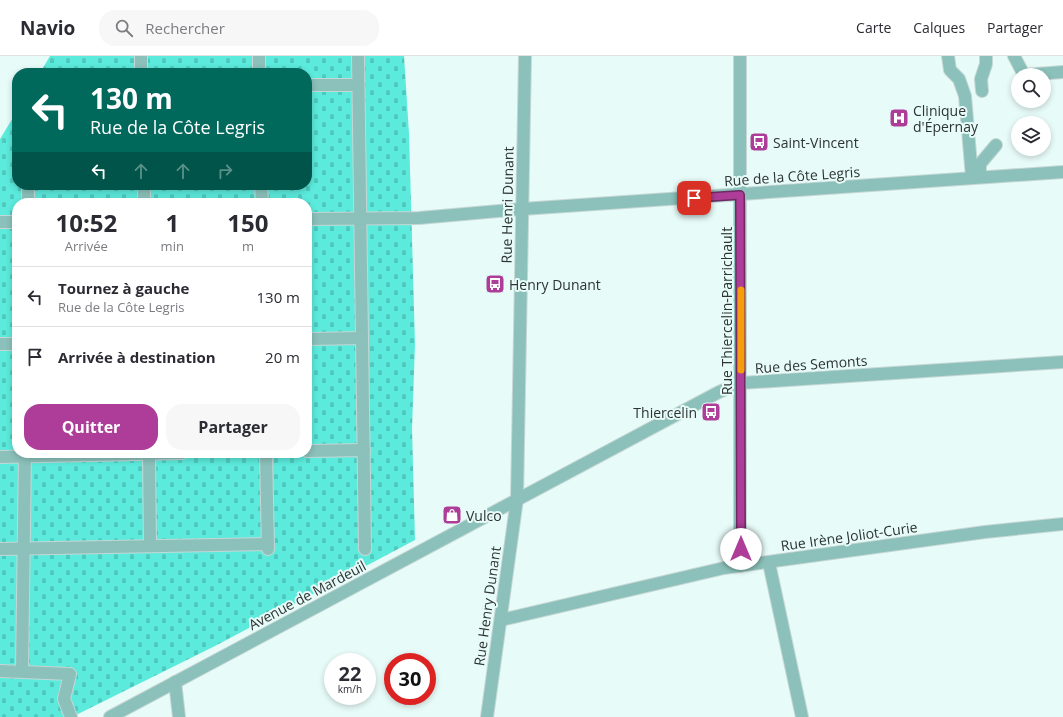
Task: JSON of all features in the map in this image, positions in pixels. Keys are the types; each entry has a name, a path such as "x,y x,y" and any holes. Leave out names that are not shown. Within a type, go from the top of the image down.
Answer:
{"street":[{"path":"141,56 141,68"},
{"path":"258,56 259,68"},
{"path":"358,56 365,549"},
{"name":"Rue Henri Dunant","path":"517,499 525,56"},
{"name":"Rue Thiercelin-Parrichault","path":"740,56 740,566"},
{"path":"948,56 950,70 959,79 965,96 976,177"},
{"path":"982,91 981,79 986,64 986,56"},
{"path":"1014,56 1024,75 1063,72"},
{"path":"312,85 358,85"},
{"path":"976,177 980,164 996,145"},
{"name":"Rue de la Côte Legris","path":"312,219 419,218 522,208 740,195 1063,172"},
{"path":"0,222 12,222"},
{"path":"312,339 362,338"},
{"path":"0,344 12,344"},
{"name":"Rue des Semonts","path":"517,499 718,392 741,383 1063,362"},
{"path":"312,451 364,450"},
{"path":"0,457 12,456"},
{"path":"22,671 25,458"},
{"path":"149,458 150,546"},
{"path":"0,549 150,546 268,547 266,458"},
{"name":"Rue Henry Dunant","path":"487,717 517,499"},
{"name":"Avenue de Mardeuil","path":"110,717 517,499"},
{"name":"Rue Irène Joliot-Curie","path":"501,620 740,566 984,532 1063,524"},
{"path":"769,563 802,717"},
{"path":"0,671 70,674 64,699 71,717"},
{"path":"175,682 179,717"}],"green space":[{"path":"50,56 404,56 409,134 415,344 412,428 415,540 215,646 72,717 0,717 0,139 12,119 12,190 312,190 312,68 43,68"}],"slow traffic":[{"path":"741,290 741,370"}],"place":[{"name":"Clinique d'Épernay","path":"899,118"},
{"name":"Saint-Vincent","path":"759,142"},
{"name":"Henry Dunant","path":"495,284"},
{"name":"Thiercelin","path":"711,412"},
{"name":"Vulco","path":"452,515"}],"route":[{"path":"694,198 740,195 741,549"}]}
